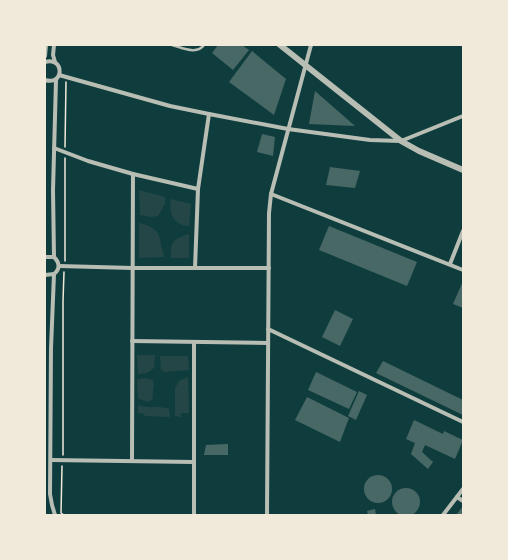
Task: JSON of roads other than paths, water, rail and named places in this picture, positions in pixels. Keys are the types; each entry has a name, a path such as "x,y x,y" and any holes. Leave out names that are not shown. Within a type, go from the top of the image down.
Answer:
{"street":[{"path":"45,56 46,45"},
{"path":"54,45 53,55 59,68 59,75 56,80 54,148 54,257"},
{"path":"280,45 401,141 418,151 463,170"},
{"path":"267,515 269,213 271,194 311,45"},
{"path":"45,62 55,62"},
{"path":"59,75 170,106 288,129 370,140 401,141 463,116"},
{"path":"45,80 49,82 56,80"},
{"path":"195,268 198,189 209,114"},
{"path":"54,148 88,161 133,174 198,189"},
{"path":"132,460 133,174"},
{"path":"271,194 463,270"},
{"path":"450,264 463,231"},
{"path":"45,257 54,257 58,260 59,266 58,271 54,274 45,275"},
{"path":"59,266 133,268 269,268"},
{"path":"54,274 51,348 50,494 55,515"},
{"path":"268,329 463,422"},
{"path":"132,341 268,343"},
{"path":"194,343 194,515"},
{"path":"51,460 194,462"},
{"path":"443,515 463,489"},
{"path":"457,497 463,501"}],"lane":[{"path":"172,45 196,51 201,49 204,45"}]}
